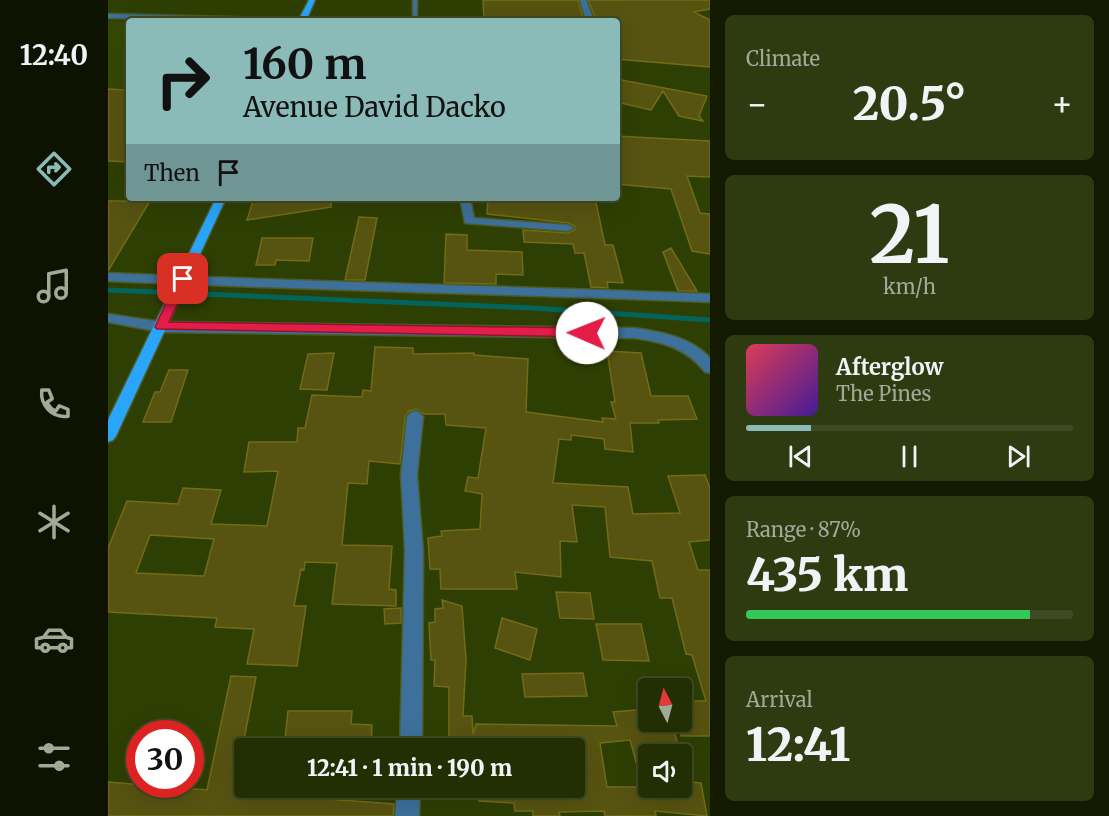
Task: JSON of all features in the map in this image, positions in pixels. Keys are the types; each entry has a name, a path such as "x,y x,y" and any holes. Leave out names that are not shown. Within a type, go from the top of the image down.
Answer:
{"main road":[{"path":"303,18 312,0"},
{"path":"108,436 219,201"}],"street":[{"path":"583,0 589,18"},
{"path":"108,16 186,18"},
{"path":"466,201 469,221 568,228"},
{"path":"108,277 710,298"},
{"path":"108,318 163,322 634,333 665,337 688,346 710,368"},
{"path":"411,738 414,551 409,475 415,417"},
{"path":"407,816 408,798"}],"lane":[{"path":"415,0 415,18"}],"shaded area":[{"path":"108,21 126,22 126,88 108,88"}],"building":[{"path":"483,0 578,0 583,18 569,17 484,18"},
{"path":"588,0 710,0 710,9 694,12 710,20 710,67 620,59 620,18 596,18"},
{"path":"620,80 707,96 699,116 703,121 679,116 663,91 651,110 620,103"},
{"path":"108,89 126,90 126,162 108,161"},
{"path":"620,136 710,141 710,177 687,176 700,213 710,214 710,254 692,251 671,189 620,184"},
{"path":"108,201 150,201 108,271"},
{"path":"253,201 331,201 331,207 247,220"},
{"path":"488,201 596,201 605,245 613,245 623,283 607,282 608,288 591,287 584,253 575,253 573,244 524,242 523,230 568,233 575,230 575,226 568,223 487,214"},
{"path":"359,217 377,218 365,280 345,280"},
{"path":"446,234 467,235 467,250 522,252 523,275 496,274 496,284 444,283"},
{"path":"262,238 313,238 309,261 276,260 275,265 256,265"},
{"path":"671,248 697,291 678,291 663,252"},
{"path":"375,347 413,348 413,354 474,353 474,355 528,359 526,412 603,422 602,418 616,419 611,402 615,402 607,351 641,353 651,396 688,396 697,419 630,423 633,452 605,449 604,439 571,435 571,440 559,439 553,483 628,487 633,514 680,513 668,476 705,475 710,488 710,540 689,542 698,570 710,570 710,736 681,736 681,732 692,732 692,701 706,701 692,655 686,654 672,598 660,598 652,561 610,557 605,507 572,505 577,542 560,541 561,577 515,572 517,589 441,589 440,569 430,569 428,538 442,536 441,531 480,529 482,494 465,491 468,477 478,478 486,428 446,425 445,414 424,414 416,409 409,411 405,417 400,464 369,461 367,484 348,483 342,545 392,546 389,589 396,590 396,606 332,604 337,563 305,562 304,570 301,569 294,606 306,606 297,666 247,664 254,629 215,627 217,618 108,612 108,548 127,501 178,504 183,488 221,490 211,524 267,526 278,471 244,472 249,442 297,442 298,428 305,428 312,395 362,397 363,390 371,391","holes":["150,535 214,539 204,576 136,573"]},
{"path":"334,353 327,390 300,389 308,354"},
{"path":"169,370 188,370 171,422 143,422 155,392 160,392"},
{"path":"556,592 590,593 594,619 560,618"},
{"path":"442,600 462,606 466,659 463,716 472,716 473,734 476,724 617,726 613,712 638,710 638,732 674,732 678,744 638,744 638,769 630,740 600,743 607,787 638,787 638,798 692,798 692,782 701,783 707,816 655,811 656,816 605,816 604,811 559,812 560,816 533,816 533,811 515,811 514,803 479,801 479,798 585,798 585,738 449,738 449,687 434,686 435,660 431,660 429,623 435,622 435,609 443,608"},
{"path":"401,608 401,623 385,624 384,609"},
{"path":"502,618 537,629 530,660 495,648"},
{"path":"596,624 641,624 649,661 603,660"},
{"path":"583,673 587,696 525,697 522,674"},
{"path":"231,676 256,677 244,738 234,738 234,798 314,798 394,804 393,816 108,816 108,782 126,783 126,798 204,798 204,790 207,790"},
{"path":"288,711 352,711 351,724 372,725 371,738 285,738"}],"waterway":[{"path":"108,290 533,308 710,320"}],"route":[{"path":"183,279 161,327 587,333"}]}
